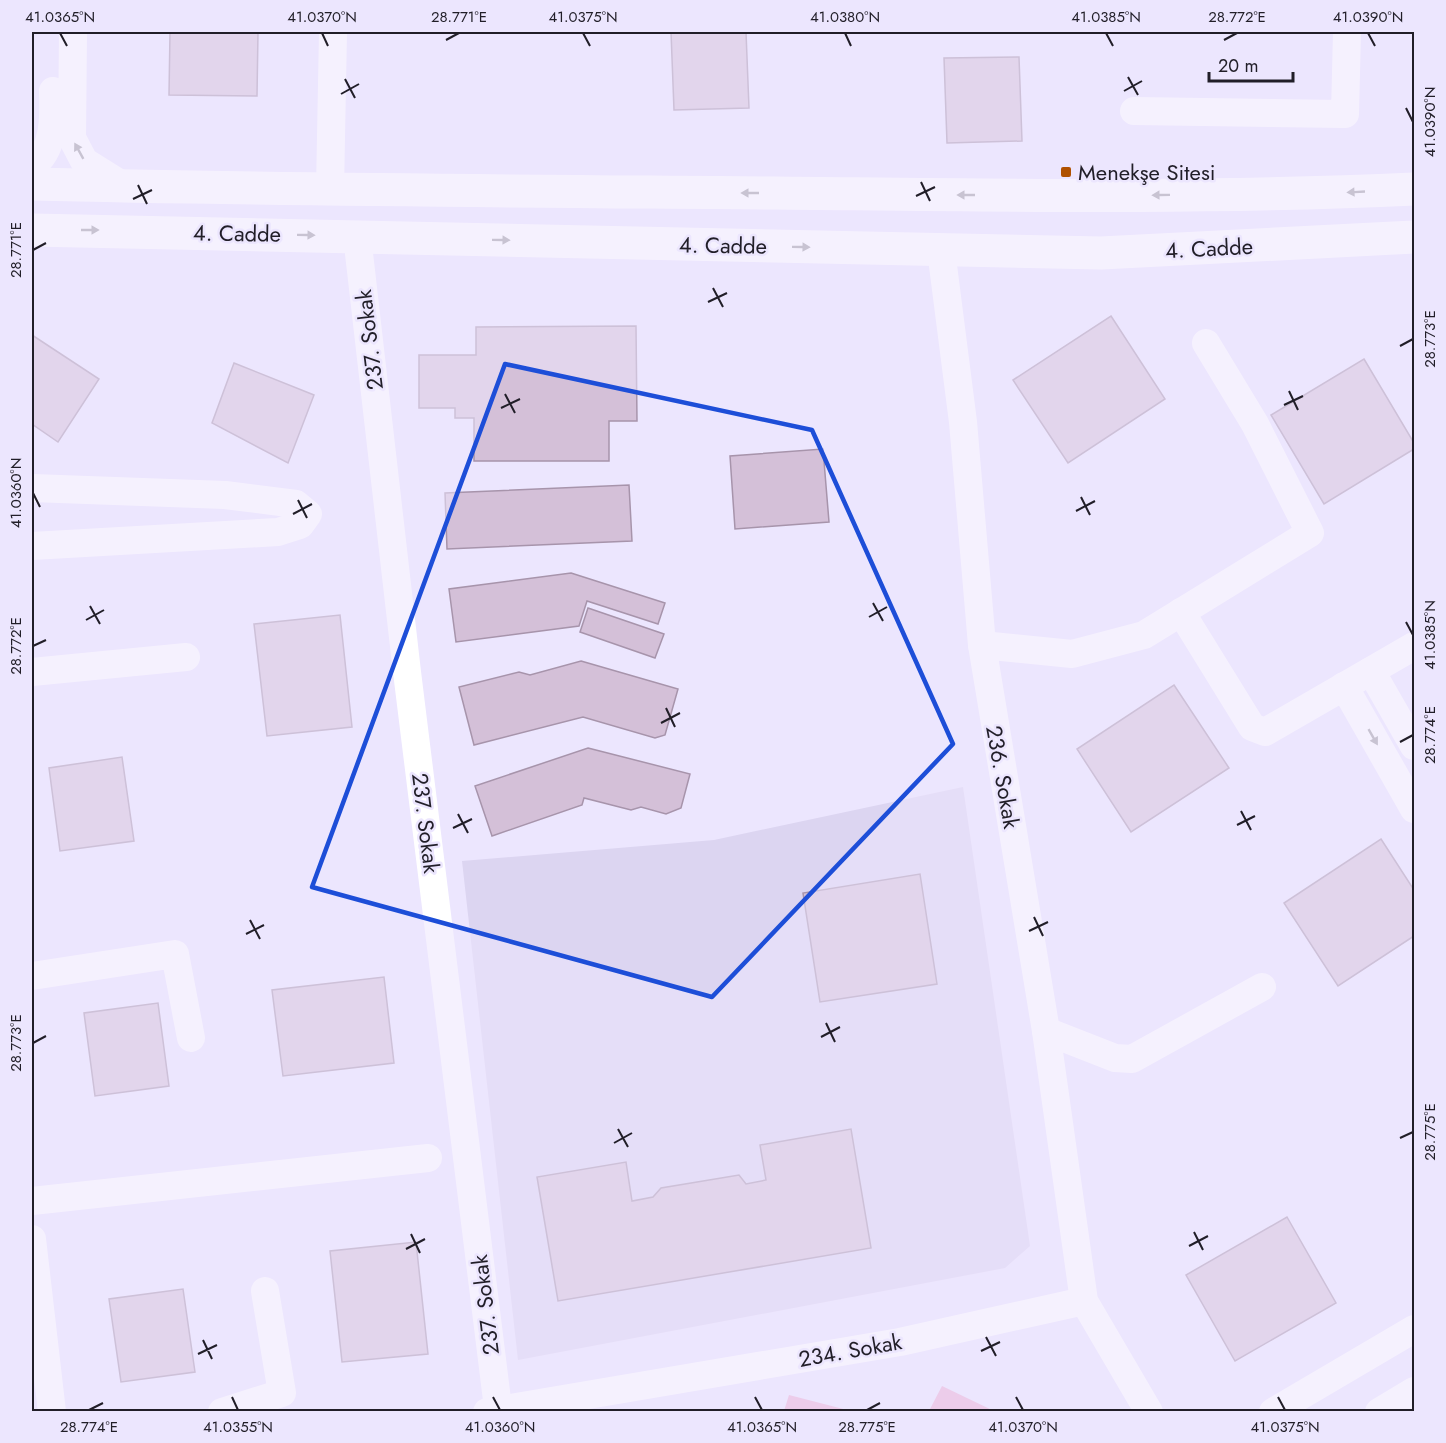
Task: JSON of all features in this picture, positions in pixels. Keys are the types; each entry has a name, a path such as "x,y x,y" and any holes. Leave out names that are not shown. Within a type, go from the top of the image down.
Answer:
{"main road":[{"name":"4. Cadde","path":"32,184 330,190 1087,196 1414,189"},
{"name":"4. Cadde","path":"32,230 1101,253 1414,237"}],"street":[{"path":"32,166 42,159 54,123 53,32"},
{"path":"73,32 72,138 84,161 124,186"},
{"path":"330,190 333,32"},
{"path":"1134,111 1346,114 1347,32"},
{"name":"237. Sokak","path":"357,236 492,1410"},
{"name":"236. Sokak","path":"941,250 963,422 982,645 1046,1032 1084,1301"},
{"path":"982,645 1072,654 1144,635 1310,533 1255,424 1206,343"},
{"path":"32,488 225,495 296,504 308,514 300,525 278,532 32,546"},
{"path":"1181,612 1252,727 1264,732 1414,646"},
{"path":"32,672 186,657"},
{"path":"1371,671 1414,746"},
{"path":"1344,686 1414,809"},
{"path":"32,976 175,954 191,1038"},
{"path":"1046,1032 1115,1058 1132,1059 1262,987"},
{"path":"32,1201 428,1158"},
{"path":"32,1239 52,1412"},
{"path":"222,1412 282,1393 265,1291"},
{"path":"1084,1301 1149,1412"},
{"name":"234. Sokak","path":"492,1410 900,1342 1084,1301"},
{"path":"1273,1412 1414,1329"},
{"path":"1379,1412 1414,1391"}],"highlighted area":[{"path":"505,364 812,430 953,744 712,997 312,887"}],"shaded area":[{"path":"963,787 1030,1246 1005,1268 518,1360 462,861 714,840"},
{"path":"942,1386 994,1411 929,1411"},
{"path":"789,1395 851,1411 784,1411"}],"building":[{"path":"170,32 258,32 257,96 169,95"},
{"path":"671,32 746,32 749,108 674,110"},
{"path":"1019,57 1022,141 947,143 944,58"},
{"path":"1111,316 1165,399 1068,463 1013,380"},
{"path":"636,326 637,421 609,421 609,461 474,461 474,418 455,418 455,408 419,408 419,355 476,355 476,327"},
{"path":"32,335 99,379 58,442 32,424"},
{"path":"1364,359 1414,443 1414,449 1324,504 1271,415"},
{"path":"234,363 314,395 288,463 212,423"},
{"path":"823,449 829,522 735,529 730,456"},
{"path":"629,485 632,541 447,549 445,493"},
{"path":"571,573 665,603 658,624 587,601 579,626 456,642 449,589"},
{"path":"588,608 664,634 655,658 580,632"},
{"path":"340,615 352,727 267,736 254,624"},
{"path":"581,661 678,689 665,735 655,738 583,717 474,745 459,687 519,672 530,675"},
{"path":"1174,685 1229,768 1131,832 1077,749"},
{"path":"588,748 690,774 681,808 666,814 641,807 631,810 584,798 582,805 492,836 475,786"},
{"path":"122,757 134,841 60,851 49,768"},
{"path":"1381,839 1414,890 1414,936 1338,986 1284,903"},
{"path":"920,874 937,984 820,1002 803,893"},
{"path":"384,977 394,1063 283,1076 272,990"},
{"path":"158,1003 169,1086 95,1096 84,1013"},
{"path":"851,1129 871,1248 558,1301 537,1177 626,1162 632,1201 653,1197 661,1188 739,1175 746,1184 766,1180 760,1145"},
{"path":"1287,1217 1336,1303 1235,1361 1186,1275"},
{"path":"416,1242 428,1354 342,1362 330,1251"},
{"path":"183,1289 195,1372 121,1382 109,1299"}],"place":[{"name":"Menekşe Sitesi","path":"1066,172"}]}
